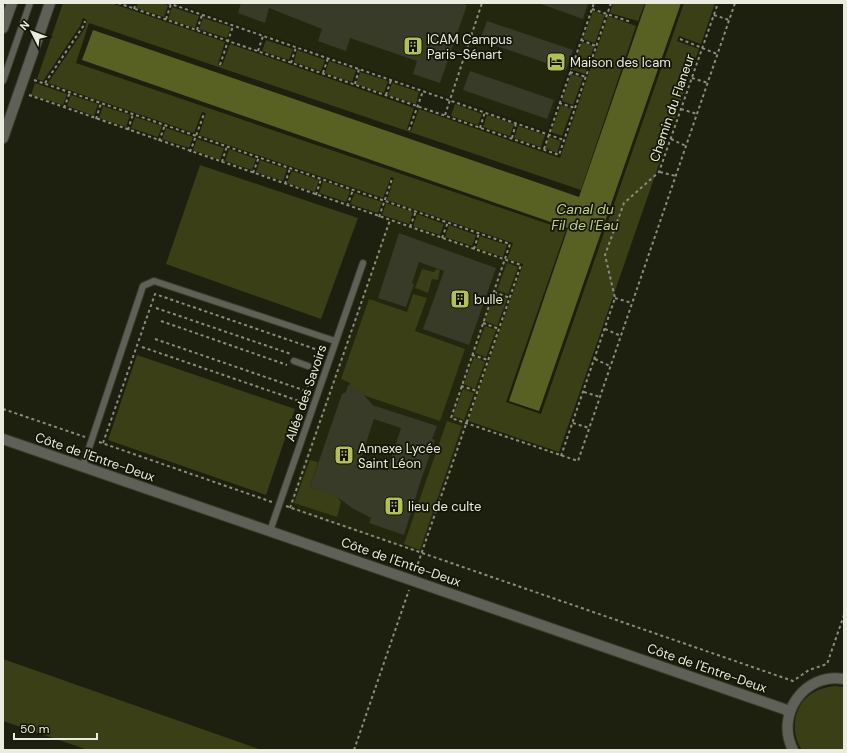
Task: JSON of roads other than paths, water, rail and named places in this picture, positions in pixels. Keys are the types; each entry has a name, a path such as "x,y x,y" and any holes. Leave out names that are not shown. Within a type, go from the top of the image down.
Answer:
{"street":[{"path":"3,28 12,3"},
{"path":"3,138 29,78 50,3"},
{"name":"Côte de l'Entre-Deux","path":"3,439 413,580 789,712"},
{"path":"793,750 787,727 789,712 796,698 807,687 821,680 837,678 844,679"}],"lane":[{"path":"3,81 30,3"},
{"name":"Allée des Savoirs","path":"270,531 363,263"},
{"path":"82,466 143,286 154,281 335,341"},
{"path":"294,361 309,367"}],"water":[{"name":"Canal du Fil de l'Eau","path":"646,3 681,3 539,411 509,401 568,228 82,60 93,30 579,197"}],"place":[{"name":"ICAM Campus Paris-Sénart","path":"413,46"},
{"name":"Maison des Icam","path":"556,62"},
{"name":"bulle","path":"460,299"},
{"name":"Annexe Lycée Saint Léon","path":"344,455"},
{"name":"lieu de culte","path":"394,506"}]}
